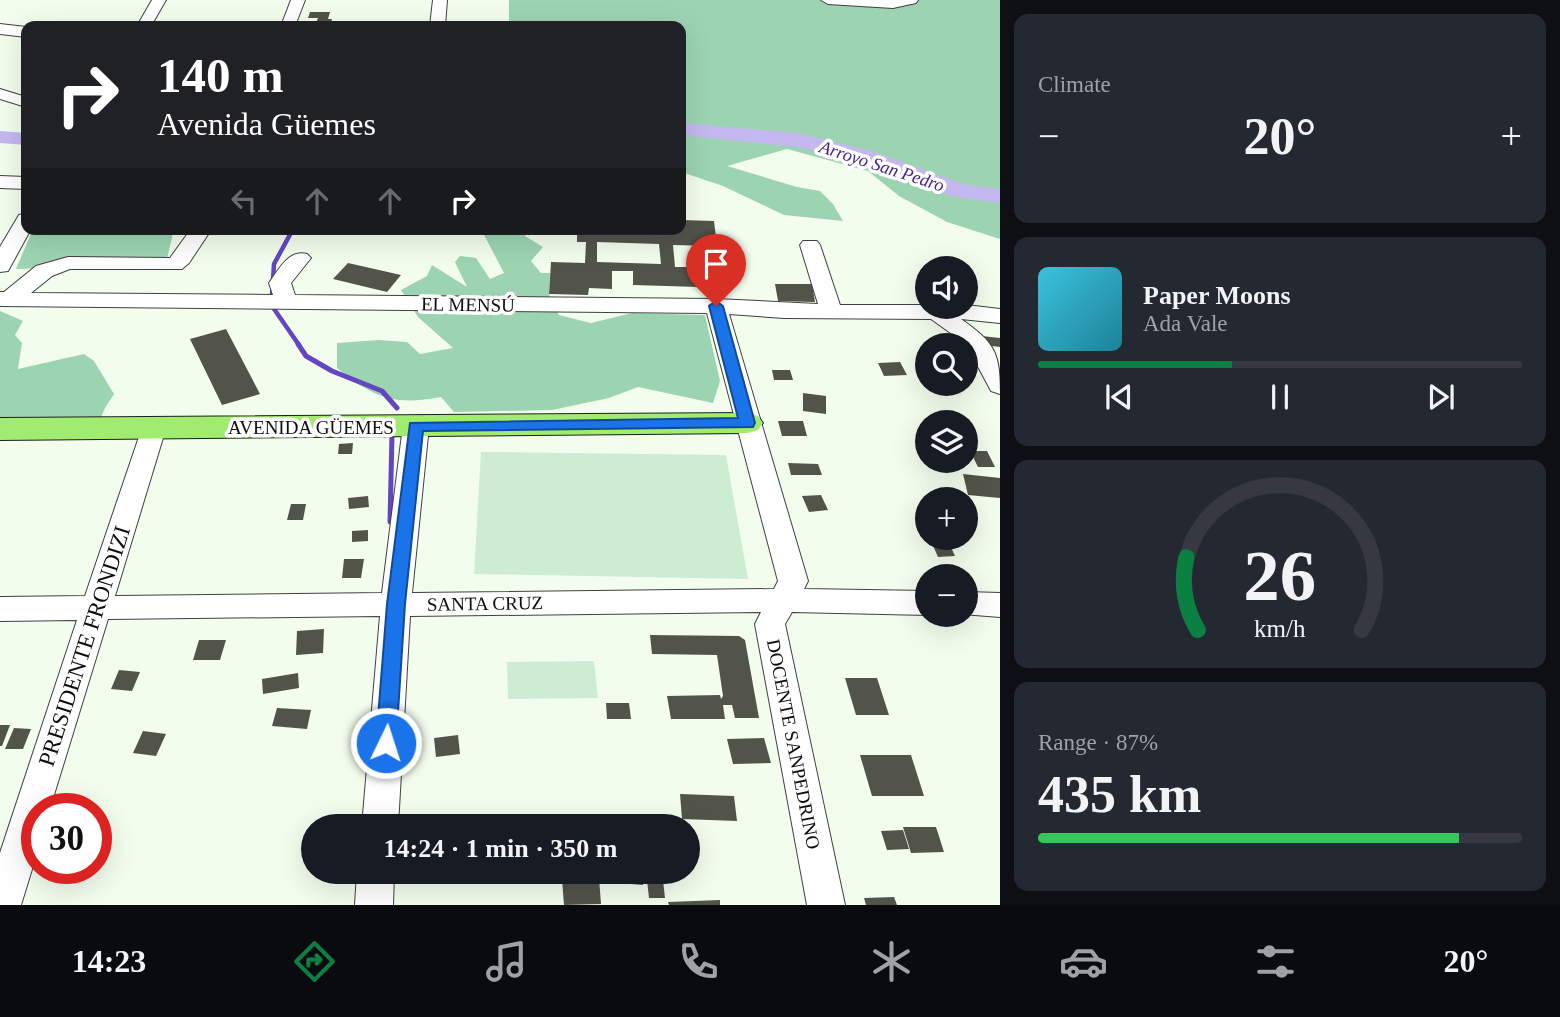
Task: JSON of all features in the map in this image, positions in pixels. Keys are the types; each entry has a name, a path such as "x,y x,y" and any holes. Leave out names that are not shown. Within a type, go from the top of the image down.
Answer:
{"main road":[{"name":"AVENIDA GÜEMES","path":"0,429 747,423"}],"street":[{"path":"147,21 159,0"},
{"path":"290,21 298,0"},
{"path":"438,21 440,0"},
{"path":"828,0 893,4 911,0"},
{"path":"0,29 21,31"},
{"path":"0,94 21,100"},
{"path":"0,182 21,183"},
{"path":"0,266 21,228"},
{"path":"5,299 44,271 68,263 174,264 182,259 198,235"},
{"path":"810,245 831,311"},
{"path":"286,301 280,283 300,258"},
{"name":"EL MENSÚ","path":"5,299 716,306 831,311 915,311"},
{"name":"DOCENTE SANPEDRINO","path":"716,306 793,581 770,624 826,905"},
{"name":"EL MENSÚ","path":"978,314 1000,316"},
{"path":"946,319 976,340 1000,386"},
{"path":"381,814 396,604 416,426"},
{"name":"PRESIDENTE FRONDIZI","path":"2,905 153,428"},
{"name":"SANTA CRUZ","path":"0,609 783,600 915,603"},
{"path":"978,604 1000,605"},
{"path":"374,905 375,884"}],"green space":[{"path":"509,0 1000,0 1000,239 947,222 899,196 868,171 787,149 727,166 797,187 820,191 833,204 843,221 784,215 723,186 686,174 686,21 509,21"},
{"path":"30,235 173,235 166,263 16,269"},
{"path":"484,235 525,235 543,247 531,261 541,273 550,273 549,294 559,315 591,323 632,313 705,315 720,381 713,403 638,387 609,398 552,410 454,412 441,397 397,400 374,393 337,368 337,343 379,340 407,342 420,354 453,348 418,317 401,290 427,276 432,265 467,287 455,262 460,256 476,258 490,279 504,273"},
{"path":"0,311 23,321 15,335 22,343 18,369 84,354 94,361 114,394 93,437 0,437"},
{"path":"481,452 726,455 748,579 474,574"},
{"path":"594,661 598,698 508,699 507,662"}],"building":[{"path":"310,12 330,12 328,19 332,19 317,21 318,18 308,18"},
{"path":"686,220 714,221 717,246 673,245 675,267 697,267 699,287 633,285 633,271 612,271 612,289 589,288 588,295 549,294 551,262 585,263 586,242 577,242 577,235 686,235","holes":["597,242 659,244 661,264 597,262"]},
{"path":"348,263 401,275 387,292 333,279"},
{"path":"775,284 812,284 815,302 778,301"},
{"path":"226,329 260,394 222,405 190,339"},
{"path":"982,336 1000,338 1000,347 984,345"},
{"path":"900,362 907,375 884,376 878,363"},
{"path":"772,370 790,370 793,380 774,380"},
{"path":"803,393 826,396 826,414 803,411"},
{"path":"778,421 803,421 807,436 782,436"},
{"path":"353,443 352,454 338,454 339,444"},
{"path":"978,451 987,451 995,467 978,467"},
{"path":"788,463 818,464 822,475 791,475"},
{"path":"963,474 1000,478 1000,498 978,496 978,487 966,487"},
{"path":"821,495 828,510 809,512 802,496"},
{"path":"368,496 369,507 349,509 348,498"},
{"path":"291,504 306,504 303,520 287,520"},
{"path":"368,530 368,541 352,542 352,531"},
{"path":"935,550 952,550 955,556 938,557"},
{"path":"344,559 364,559 361,578 342,578"},
{"path":"324,629 323,653 296,655 297,631"},
{"path":"650,635 739,636 745,640 759,718 735,718 732,705 723,705 725,719 671,719 667,696 720,695 721,699 723,696 717,655 652,654"},
{"path":"199,640 226,640 220,660 193,660"},
{"path":"119,670 140,672 132,691 111,689"},
{"path":"298,673 299,688 263,694 262,679"},
{"path":"845,678 877,678 889,715 856,715"},
{"path":"606,703 629,703 631,719 607,719"},
{"path":"277,708 311,710 307,729 272,726"},
{"path":"0,725 10,725 2,746 0,746"},
{"path":"14,728 31,729 23,749 5,749"},
{"path":"143,731 166,734 156,756 133,753"},
{"path":"458,735 460,754 436,757 434,738"},
{"path":"764,738 771,763 733,764 727,739"},
{"path":"860,755 911,755 924,796 872,796"},
{"path":"680,794 734,796 737,821 700,820 700,814 682,814"},
{"path":"903,827 936,827 944,852 911,853"},
{"path":"903,830 909,849 887,850 881,831"},
{"path":"562,884 599,884 601,904 564,905"},
{"path":"647,884 663,884 665,898 649,898"},
{"path":"894,897 897,905 866,905 864,898"},
{"path":"720,900 720,905 669,905 668,902"}],"waterway":[{"name":"Arroyo San Pedro","path":"686,129 797,140 864,156 959,191 1000,196"},
{"name":"Arroyo San Pedro","path":"0,137 21,139"},
{"path":"272,295 274,264 290,235"},
{"path":"272,306 299,345"},
{"path":"298,344 306,356 332,371 382,391 397,408"},
{"path":"390,522 392,434"}],"route":[{"path":"386,743 396,604 416,426 747,423 716,306"}]}
